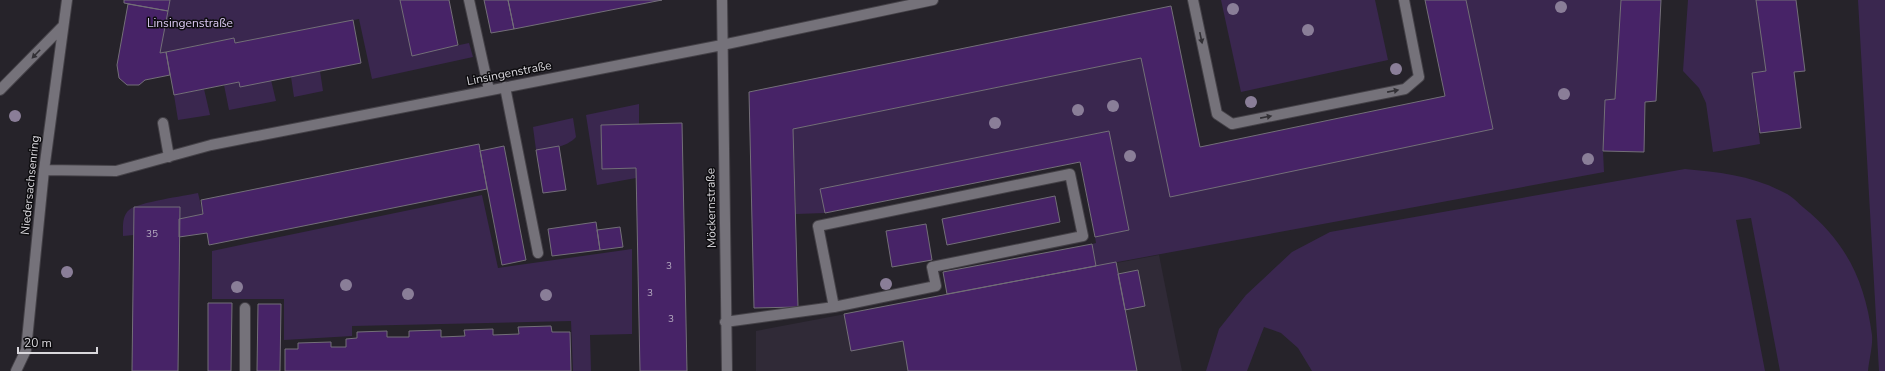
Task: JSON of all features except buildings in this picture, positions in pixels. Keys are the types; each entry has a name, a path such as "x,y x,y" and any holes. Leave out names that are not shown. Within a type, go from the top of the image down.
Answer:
{"street":[{"name":"Niedersachsenring","path":"16,371 26,350 44,170 67,0"},
{"path":"469,0 489,90"},
{"name":"Möckernstraße","path":"722,0 726,371"},
{"name":"Linsingenstraße","path":"44,170 116,171 219,144 722,45 933,0"},
{"path":"1193,0 1218,114 1232,124 1405,89 1419,77 1404,0"},
{"path":"0,90 63,26"},
{"path":"505,87 538,252"},
{"path":"163,122 169,157"},
{"path":"725,322 834,307 936,286 932,267 1083,236 1070,174 818,226 834,307"},
{"path":"245,308 245,371"}],"shaded area":[{"path":"1159,255 1182,371 756,371 756,331"}],"green space":[{"name":"Linsingenstraße","path":"170,0 400,0 412,55 469,43 473,57 372,79 359,19 235,43 234,38 160,53"},
{"path":"1221,0 1375,0 1388,60 1241,92"},
{"path":"1466,0 1621,0 1615,99 1605,100 1603,151 1604,172 1096,266 1092,244 1096,243 1095,237 1129,230 1109,131 821,189 825,213 796,214 793,129 1141,58 1170,196 1493,129"},
{"path":"1688,0 1756,0 1766,71 1752,73 1760,144 1713,152 1706,103 1699,88 1683,71"},
{"path":"1858,0 1885,0 1885,371 1879,371"},
{"path":"320,71 323,91 294,97 291,77"},
{"path":"271,80 276,101 229,110 224,85 239,82"},
{"path":"204,89 210,115 178,120 174,95"},
{"path":"639,104 639,124 601,125 602,168 636,168 636,178 597,185 586,115"},
{"path":"573,118 576,137 572,141 558,147 536,150 533,127"},
{"path":"1685,169 1736,176 1761,182 1788,194 1819,221 1842,249 1851,264 1864,297 1872,335 1868,371 1780,371 1751,218 1736,220 1765,371 1312,371 1298,348 1281,333 1264,327 1247,371 1206,371 1219,329 1246,295 1292,252 1330,232"},
{"path":"198,193 203,214 179,219 180,207 134,207 151,202"},
{"path":"482,195 498,268 632,249 632,334 590,335 591,371 573,371 571,321 352,326 352,336 284,340 284,299 212,299 212,251"},
{"path":"134,207 134,235 123,236 123,222 125,215"}]}
